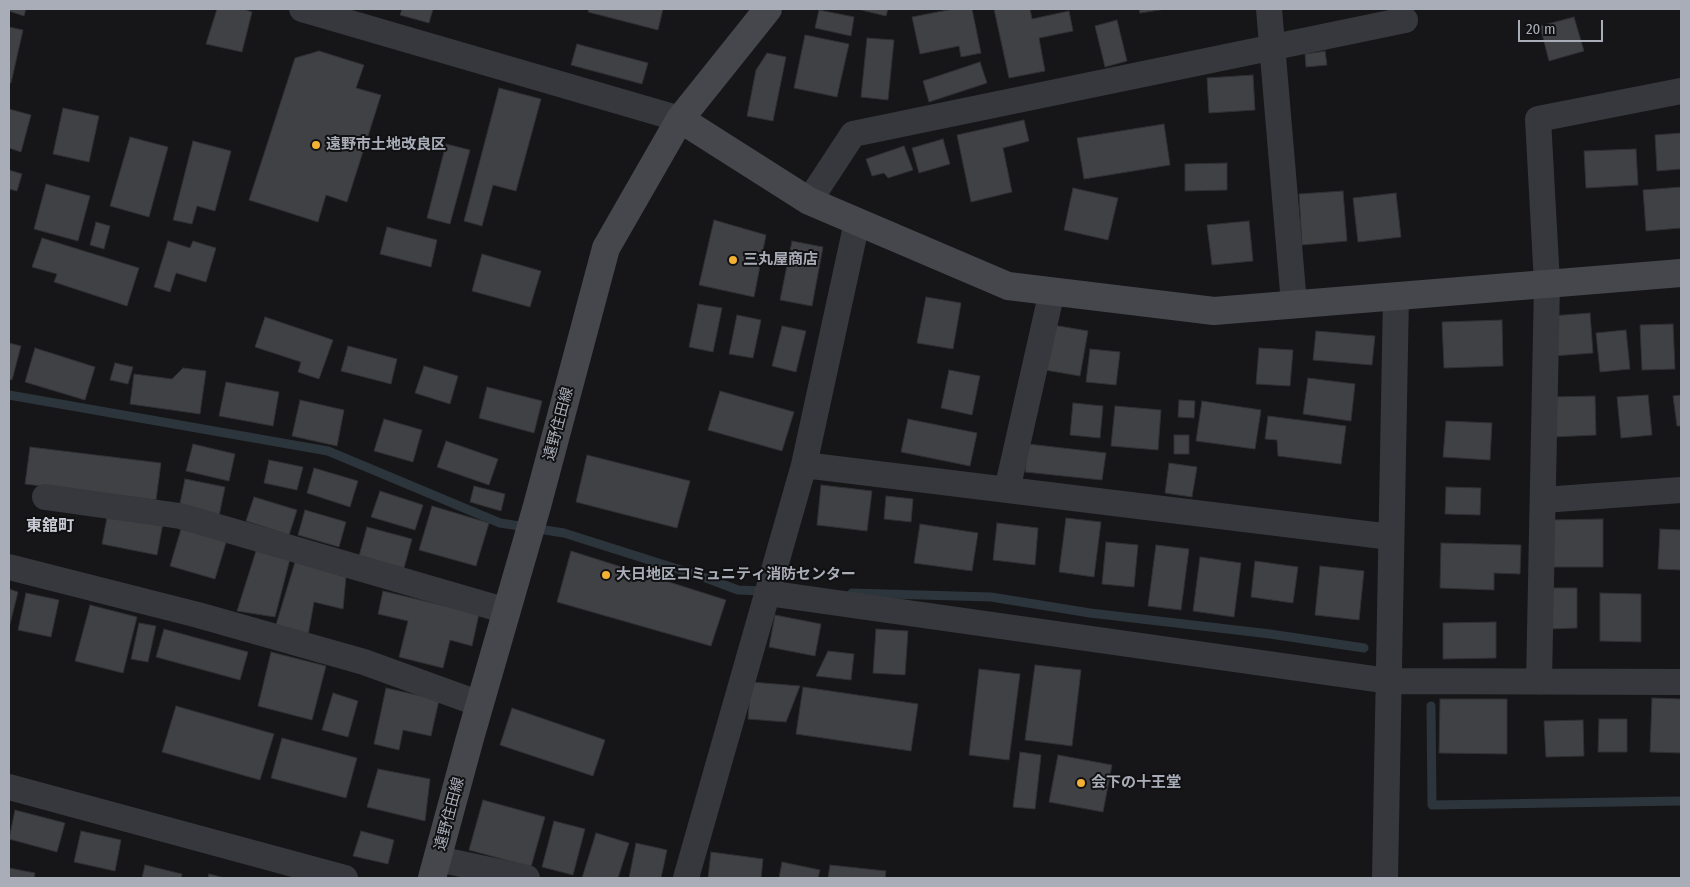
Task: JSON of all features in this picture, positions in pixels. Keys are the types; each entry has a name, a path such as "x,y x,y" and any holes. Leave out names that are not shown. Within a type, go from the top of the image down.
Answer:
{"street":[{"path":"302,9 680,119 808,201 1008,286 1214,311 1681,273"},
{"name":"遠野住田線","path":"435,868 537,506 606,248 680,119 768,9"},
{"path":"1269,9 1294,304"},
{"path":"808,201 853,134 1405,20"},
{"path":"1539,682 1547,284 1538,119 1681,91"},
{"path":"686,878 804,465 857,222"},
{"path":"1007,490 1052,291"},
{"path":"1385,878 1396,296"},
{"path":"804,465 1391,537"},
{"path":"1543,500 1681,490"},
{"path":"45,497 180,516 507,610"},
{"path":"9,567 189,612 364,662 480,704"},
{"path":"767,593 1389,681 1681,682"},
{"path":"9,787 345,878"},
{"path":"435,868 527,878"}],"building":[{"path":"9,9 26,9 24,16 9,11"},
{"path":"217,9 243,9 252,12 242,52 206,44"},
{"path":"402,9 433,9 429,23 400,15"},
{"path":"589,9 663,9 658,30 588,12"},
{"path":"857,9 888,9 886,16"},
{"path":"953,9 972,9 981,53 961,57 959,46 920,54 912,17"},
{"path":"994,9 1030,9 1032,19 1069,11 1073,31 1039,38 1045,71 1009,78"},
{"path":"1139,9 1166,9 1140,13"},
{"path":"819,10 854,17 851,36 815,28"},
{"path":"1574,17 1584,51 1549,61 1540,26"},
{"path":"1117,20 1127,61 1105,67 1095,26"},
{"path":"9,27 23,30 11,83 9,83"},
{"path":"805,35 849,44 837,97 794,88"},
{"path":"867,38 894,40 888,100 861,97"},
{"path":"577,44 648,63 642,84 571,65"},
{"name":"遠野市土地改良区","path":"319,51 364,65 356,88 381,95 347,202 326,195 318,222 249,200 295,58"},
{"path":"1325,51 1327,65 1306,67 1305,54"},
{"path":"767,53 786,57 773,121 747,116 756,70"},
{"path":"980,62 987,83 929,102 923,81"},
{"path":"1253,75 1255,110 1209,113 1207,78"},
{"path":"499,88 541,99 516,191 493,185 482,226 464,221"},
{"path":"63,108 99,116 89,162 53,154"},
{"path":"9,109 31,115 21,152 9,148"},
{"path":"1024,120 1029,141 1003,148 1012,192 971,202 957,135"},
{"path":"1164,124 1170,165 1084,179 1077,138"},
{"path":"1681,133 1681,169 1657,171 1655,135"},
{"path":"130,137 168,147 149,217 110,206"},
{"path":"943,139 950,164 919,173 912,148"},
{"path":"193,141 231,151 215,211 197,206 192,224 173,220"},
{"path":"446,144 470,150 450,224 427,218"},
{"path":"904,146 913,170 888,178 884,173 872,176 866,159"},
{"path":"1636,149 1638,185 1586,188 1584,151"},
{"path":"1227,163 1227,190 1185,191 1185,164"},
{"path":"9,170 22,174 17,191 9,189"},
{"path":"46,184 90,196 78,241 34,229"},
{"path":"1681,187 1681,228 1646,231 1643,190"},
{"path":"1073,188 1118,198 1108,240 1064,230"},
{"path":"1343,191 1347,241 1302,245 1299,194"},
{"path":"1396,193 1401,237 1358,242 1353,198"},
{"name":"三丸屋商店","path":"714,220 766,235 754,297 699,285"},
{"path":"1249,221 1253,261 1212,265 1207,225"},
{"path":"96,222 110,226 104,249 90,245"},
{"path":"387,227 437,240 431,267 380,254"},
{"path":"42,238 139,268 127,306 54,282 57,274 32,267"},
{"path":"168,241 190,248 193,241 216,248 206,282 176,273 170,292 154,287"},
{"path":"792,241 823,247 812,306 780,300"},
{"path":"482,254 541,271 530,307 472,291"},
{"path":"926,297 961,303 953,349 917,343"},
{"path":"698,304 722,308 713,352 689,347"},
{"path":"1590,313 1593,353 1553,356 1551,316"},
{"path":"737,315 761,320 753,358 729,354"},
{"path":"265,317 333,340 319,379 298,372 301,362 255,347"},
{"path":"1502,320 1503,366 1444,368 1442,322"},
{"path":"1673,324 1675,369 1642,370 1640,325"},
{"path":"1053,325 1088,331 1080,376 1045,370"},
{"path":"782,326 806,331 796,372 772,366"},
{"path":"1626,330 1630,369 1600,372 1596,333"},
{"path":"1316,331 1375,336 1372,365 1313,360"},
{"path":"9,343 21,346 12,380 9,379"},
{"path":"348,346 397,359 391,384 341,371"},
{"path":"35,348 95,367 85,400 25,382"},
{"path":"1259,348 1293,350 1290,386 1256,384"},
{"path":"1090,349 1120,352 1116,385 1086,382"},
{"path":"115,363 133,367 128,384 110,380"},
{"path":"424,366 458,376 450,404 415,393"},
{"path":"183,368 206,371 200,414 130,404 134,374 172,379"},
{"path":"949,370 980,376 972,415 941,408"},
{"path":"1308,378 1355,384 1351,421 1303,414"},
{"path":"226,382 279,392 273,426 219,416"},
{"path":"487,387 542,401 534,433 479,418"},
{"path":"720,391 794,412 782,451 708,430"},
{"path":"1648,395 1652,435 1621,438 1617,397"},
{"path":"1681,395 1681,426 1677,426 1673,396"},
{"path":"1595,396 1596,435 1553,437 1551,397"},
{"path":"300,400 344,410 337,446 292,436"},
{"path":"1179,400 1195,401 1194,418 1178,417"},
{"path":"1202,401 1261,410 1255,449 1196,441"},
{"path":"1073,403 1103,406 1100,438 1070,435"},
{"path":"1115,406 1161,410 1158,450 1111,446"},
{"path":"1268,416 1346,426 1341,464 1278,456 1277,440 1265,439"},
{"path":"384,419 422,430 413,462 374,451"},
{"path":"908,419 977,433 970,466 901,452"},
{"path":"1446,421 1492,423 1490,460 1443,457"},
{"path":"1174,435 1189,435 1189,454 1174,454"},
{"path":"446,441 498,459 489,485 437,467"},
{"path":"193,444 235,454 229,481 186,471"},
{"path":"1028,444 1106,453 1102,480 1025,472"},
{"path":"30,447 161,463 156,500 25,484"},
{"path":"587,455 690,481 677,528 576,502"},
{"path":"269,460 303,467 297,490 264,483"},
{"path":"1169,463 1197,467 1192,497 1165,493"},
{"path":"314,468 358,481 350,507 307,493"},
{"path":"185,479 225,487 219,516 179,508"},
{"path":"821,485 872,491 867,531 817,525"},
{"path":"474,486 505,494 501,511 470,502"},
{"path":"1446,487 1481,488 1480,515 1445,514"},
{"path":"380,491 423,505 415,530 371,517"},
{"path":"886,496 913,499 911,522 884,519"},
{"path":"254,497 297,510 289,535 246,521"},
{"path":"432,506 489,523 476,566 419,550"},
{"path":"305,510 346,522 339,547 298,535"},
{"path":"108,512 163,523 157,555 102,544"},
{"path":"1066,518 1101,522 1094,577 1059,572"},
{"path":"1603,519 1603,567 1552,567 1551,520"},
{"path":"997,523 1038,528 1035,565 993,560"},
{"path":"920,524 978,533 972,571 914,563"},
{"path":"367,527 412,539 404,568 359,556"},
{"path":"181,529 228,536 215,579 170,566"},
{"path":"1660,529 1681,530 1681,570 1658,569"},
{"path":"1106,542 1138,545 1134,587 1102,584"},
{"path":"1441,543 1521,545 1520,574 1494,573 1494,590 1440,588"},
{"path":"1156,545 1189,549 1181,610 1148,606"},
{"path":"256,551 290,559 275,617 237,611"},
{"name":"大日地区コミュニティ消防センター","path":"571,551 726,600 711,646 557,602"},
{"path":"1200,557 1241,563 1234,617 1193,611"},
{"path":"1255,561 1298,567 1293,603 1251,597"},
{"path":"295,562 346,577 343,609 314,602 308,636 275,628"},
{"path":"1320,566 1364,571 1359,620 1315,615"},
{"path":"1548,588 1577,588 1577,628 1548,629"},
{"path":"9,589 18,592 9,628"},
{"path":"383,591 479,614 472,646 450,640 443,668 399,657 408,621 378,614"},
{"path":"26,593 59,600 51,637 18,630"},
{"path":"1600,593 1641,594 1641,642 1600,641"},
{"path":"90,605 137,617 123,673 75,661"},
{"path":"775,615 821,624 815,656 769,647"},
{"path":"1496,622 1496,658 1443,659 1443,623"},
{"path":"139,623 156,626 148,662 131,659"},
{"path":"164,629 248,652 240,680 156,657"},
{"path":"876,629 908,631 905,675 873,673"},
{"path":"828,651 854,654 851,680 816,676"},
{"path":"271,652 326,666 312,720 258,706"},
{"path":"1035,665 1081,670 1072,746 1025,740"},
{"path":"979,669 1020,674 1009,760 969,755"},
{"path":"751,682 800,686 786,722 748,719"},
{"path":"803,687 918,704 911,751 796,734"},
{"path":"386,688 439,700 431,736 403,730 399,750 374,744"},
{"path":"333,693 358,701 348,737 322,730"},
{"path":"1652,698 1681,699 1681,753 1650,752"},
{"path":"1440,699 1507,699 1507,754 1439,753"},
{"path":"176,706 274,734 260,780 162,752"},
{"path":"512,708 605,740 593,776 500,745"},
{"path":"1599,719 1627,719 1627,752 1598,752"},
{"path":"1583,720 1584,756 1546,757 1544,721"},
{"path":"282,738 357,758 346,798 271,778"},
{"path":"1020,752 1041,755 1035,809 1013,807"},
{"name":"会下の十王堂","path":"1058,755 1112,765 1103,812 1049,802"},
{"path":"378,769 430,779 425,821 367,807"},
{"path":"483,800 545,817 531,867 469,850"},
{"path":"15,810 65,823 57,852 9,839"},
{"path":"554,821 585,829 573,875 542,867"},
{"path":"81,831 121,840 115,871 74,862"},
{"path":"361,831 394,840 388,864 353,856"},
{"path":"596,833 629,843 618,878 582,878"},
{"path":"636,843 667,850 661,878 629,878"},
{"path":"711,852 763,859 761,878 708,878"},
{"path":"782,862 820,870 818,878 779,878"},
{"path":"145,865 182,874 181,878 142,878"},
{"path":"830,865 886,871 885,878 828,878"},
{"path":"9,868 35,873 34,878 9,878"},
{"path":"209,874 225,878 208,878"}],"waterway":[{"path":"9,395 328,451 500,523 564,533 738,590 764,591"},
{"path":"852,593 991,597 1090,613 1270,634 1364,648"},
{"path":"1431,706 1432,805 1681,801"}],"place":[{"name":"遠野市土地改良区","path":"316,145"},
{"name":"三丸屋商店","path":"733,260"},
{"name":"大日地区コミュニティ消防センター","path":"606,575"},
{"name":"会下の十王堂","path":"1081,783"}],"district":[{"name":"東舘町","path":"50,527"}]}
